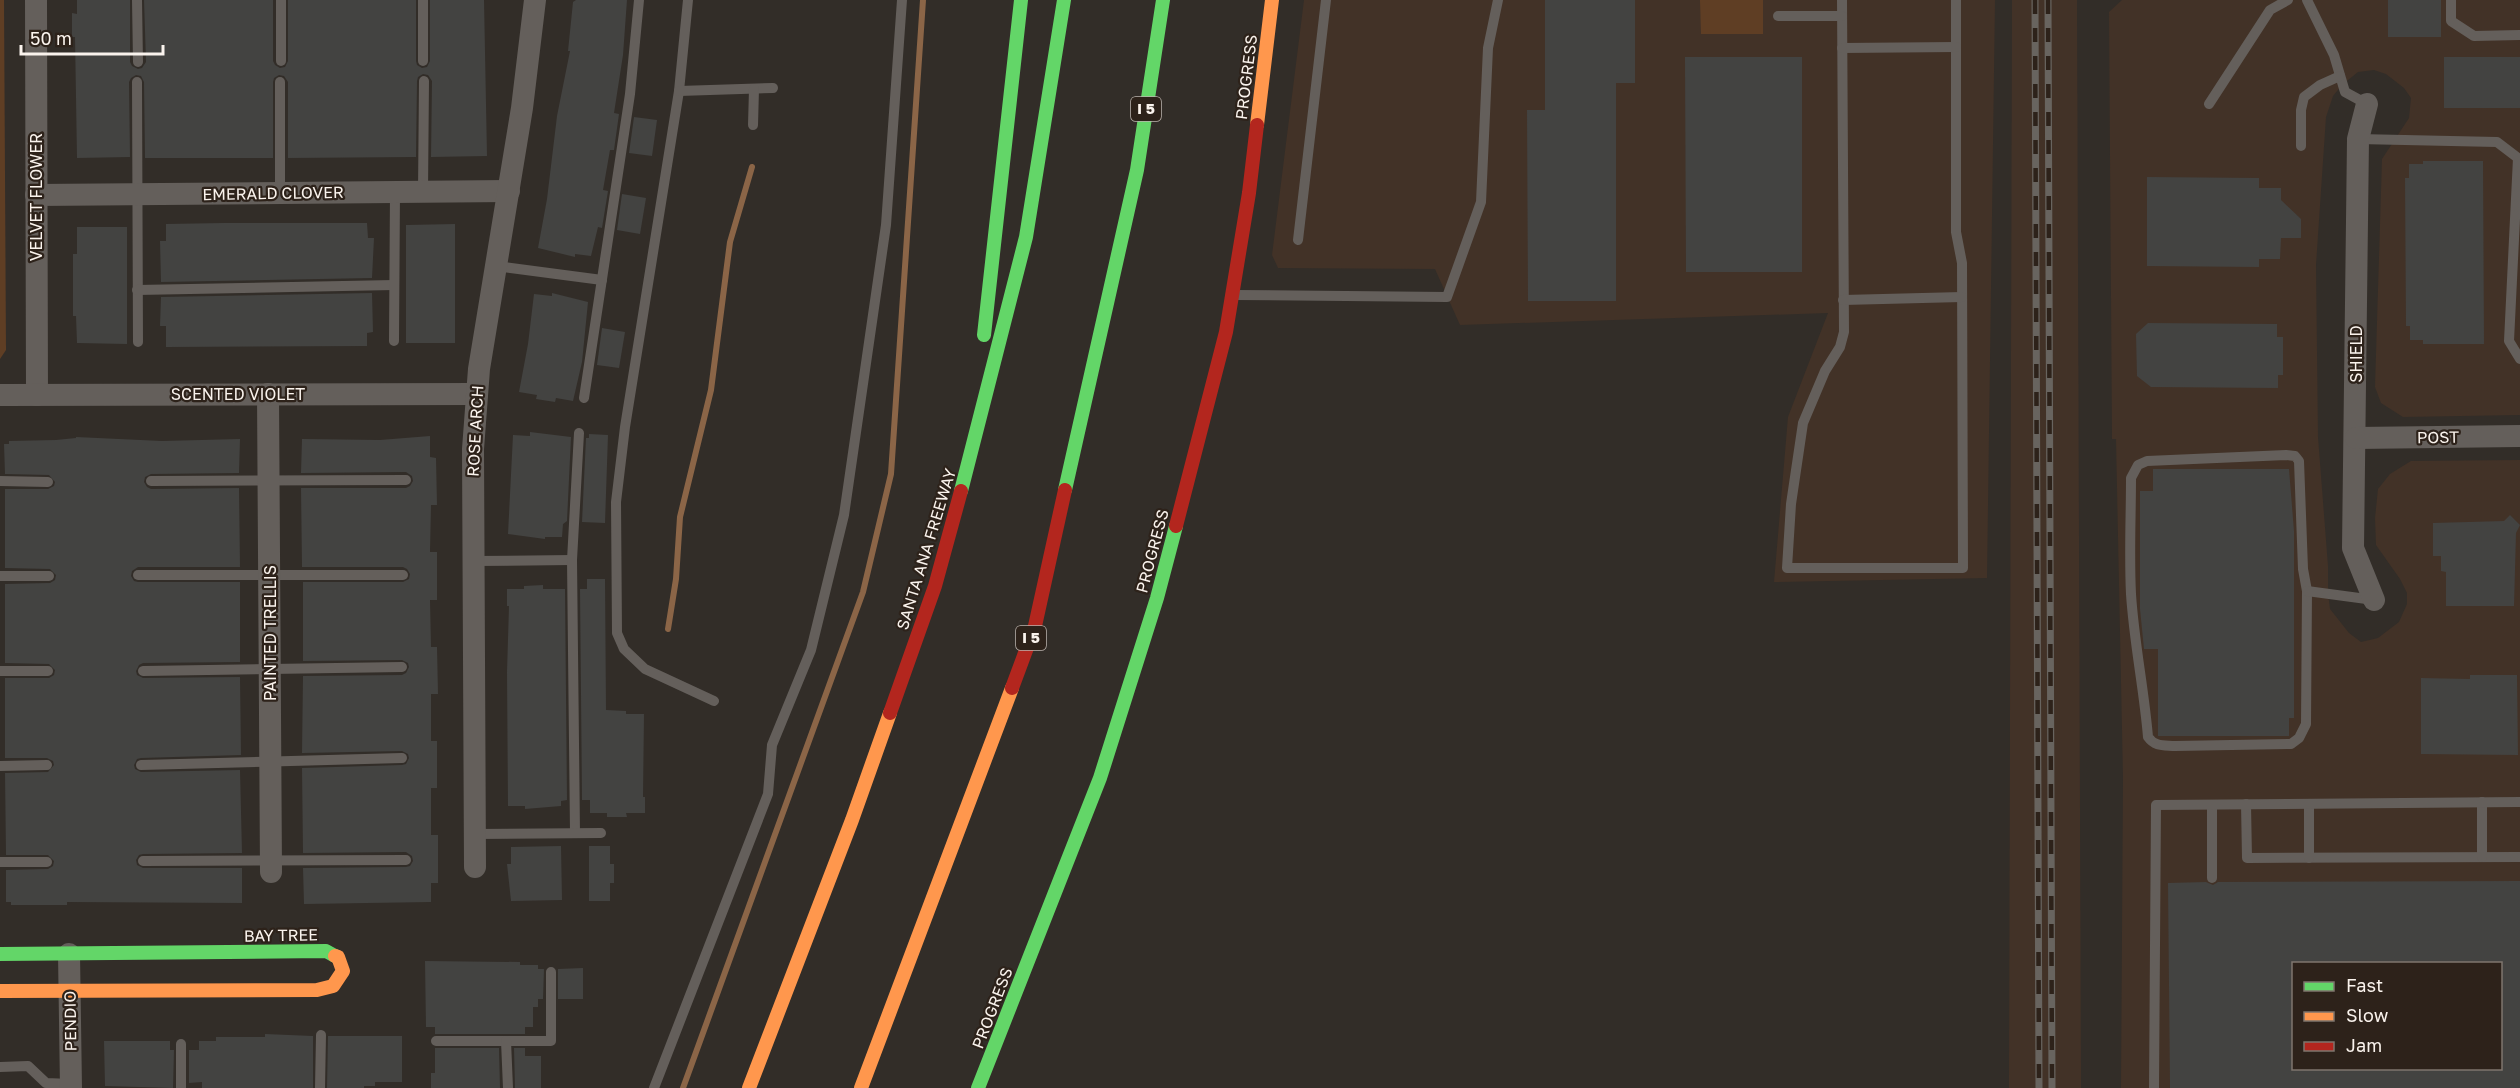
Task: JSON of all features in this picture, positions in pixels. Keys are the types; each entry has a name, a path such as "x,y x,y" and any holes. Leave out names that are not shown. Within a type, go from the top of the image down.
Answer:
{"main road":[{"path":"971,455 1021,0"},
{"name":"SANTA ANA FREEWAY","path":"749,1088 852,820 923,619 971,455 1026,237 1064,0"},
{"name":"I 5","path":"861,1088 1035,626 1137,170 1163,0"},
{"path":"1156,48 1176,0"},
{"name":"PROGRESS","path":"978,1088 1103,767 1157,598 1226,332 1249,193 1272,0"},
{"name":"BAY TREE","path":"0,954 326,951 338,957 343,971 333,986 317,990 0,992"}],"street":[{"name":"VELVET FLOWER","path":"36,0 37,395"},
{"name":"ROSE ARCH","path":"475,867 473,449 477,394 522,108 535,0"},
{"name":"SHIELD","path":"2367,104 2358,139 2353,548 2374,600"},
{"name":"EMERALD CLOVER","path":"36,195 509,191"},
{"name":"PAINTED TRELLIS","path":"268,394 271,866"},
{"name":"SCENTED VIOLET","path":"0,395 477,394"},
{"name":"POST","path":"2356,438 2520,436"},
{"name":"PENDIO","path":"69,954 71,1086"}],"lane":[{"path":"137,0 138,62"},
{"path":"280,61 281,0"},
{"path":"423,0 423,61"},
{"path":"584,398 630,94 639,0"},
{"path":"688,0 679,91 625,427 617,491 615,573 617,633 624,649 640,665 714,701"},
{"path":"654,1088 768,794 772,745 811,650 844,515 886,225 902,0"},
{"path":"1298,240 1326,0"},
{"path":"1232,295 1447,297 1481,202 1488,48 1498,0"},
{"path":"1842,0 1844,332 1840,347 1825,371 1803,423 1791,504 1787,568 1963,568 1962,263 1956,232 1956,0"},
{"path":"2209,104 2270,10 2288,0"},
{"path":"2307,0 2334,55 2344,92 2367,104"},
{"path":"2451,0 2451,21 2474,36 2520,35"},
{"path":"1778,16 1842,16"},
{"path":"1842,48 1956,47"},
{"path":"2301,146 2301,110 2304,97 2320,85 2340,76"},
{"path":"280,81 280,193"},
{"path":"423,192 424,81"},
{"path":"138,82 136,195 138,342"},
{"path":"679,91 773,88"},
{"path":"753,125 754,89"},
{"path":"2358,139 2498,142 2518,158 2509,342 2520,359"},
{"path":"394,341 395,192"},
{"path":"496,266 602,279"},
{"path":"137,290 394,285"},
{"path":"1844,300 1962,297"},
{"path":"575,833 572,560 579,433"},
{"path":"2295,456 2299,461 2303,569 2307,591 2306,724 2299,738 2291,744 2175,746 2158,745 2152,742 2148,737 2141,672 2136,654 2131,593 2131,478 2138,465 2147,461 2295,456"},
{"path":"151,481 406,480"},
{"path":"0,481 48,482"},
{"path":"474,561 572,560"},
{"path":"138,575 403,575"},
{"path":"0,576 49,576"},
{"path":"2307,591 2374,600"},
{"path":"143,671 402,667"},
{"path":"0,670 48,670"},
{"path":"141,765 402,758"},
{"path":"0,766 47,765"},
{"path":"2482,802 2482,857"},
{"path":"2154,1088 2156,805 2520,802"},
{"path":"2246,804 2247,858 2520,857"},
{"path":"2308,804 2309,858"},
{"path":"2212,805 2212,878"},
{"path":"475,834 601,833"},
{"path":"143,861 271,866 406,860"},
{"path":"0,862 47,862"},
{"path":"436,1041 551,1041 550,972"},
{"path":"320,1088 321,1035"},
{"path":"506,1041 508,1088"},
{"path":"181,1044 181,1088"},
{"path":"0,1067 28,1066 46,1083 71,1086"}],"shaded area":[{"path":"0,0 4,0 6,350 0,359"},
{"path":"1304,0 1995,0 1987,578 1774,582 1788,417 1828,313 1460,325 1435,269 1278,268 1272,255"},
{"path":"1700,0 1763,0 1763,34 1701,34"},
{"path":"2012,0 2077,0 2081,1088 2009,1088"},
{"path":"2122,0 2520,0 2520,415 2403,417 2381,403 2375,387 2382,159 2409,118 2411,98 2404,88 2386,74 2374,70 2358,72 2342,85 2333,96 2326,117 2316,265 2318,437 2328,593 2330,609 2349,633 2361,642 2378,638 2399,622 2407,604 2407,593 2400,579 2376,545 2375,518 2378,489 2390,474 2411,461 2520,460 2520,1088 2121,1088 2123,778 2116,439 2112,439 2109,12"}],"building":[{"path":"77,0 130,0 130,62 138,69 142,68 146,62 144,0 273,0 273,61 280,68 285,67 288,61 288,0 416,0 416,61 417,65 422,68 427,67 430,61 430,0 484,0 487,156 431,157 432,81 428,75 423,74 418,77 417,81 416,157 288,158 288,82 284,76 279,75 274,78 273,82 273,158 145,158 144,82 141,76 136,75 129,82 130,157 77,158 75,37 72,37 72,13 77,14"},
{"path":"576,0 627,0 623,55 614,113 619,114 614,150 610,150 603,190 608,191 602,228 598,227 591,256 575,254 575,257 538,248 547,199 557,116 570,51 568,51 573,2"},
{"path":"1545,0 1635,0 1635,83 1616,83 1616,301 1528,301 1527,110 1545,110"},
{"path":"2388,0 2441,0 2441,37 2388,37"},
{"path":"1685,57 1802,57 1802,272 1686,272"},
{"path":"2444,57 2520,57 2520,108 2444,108"},
{"path":"634,117 657,120 652,156 629,153"},
{"path":"2423,161 2483,161 2484,344 2423,344 2423,340 2410,340 2410,326 2406,326 2405,178 2409,178 2409,164 2423,164"},
{"path":"2147,177 2259,178 2259,188 2281,188 2281,200 2301,219 2301,238 2281,238 2280,259 2259,259 2259,267 2147,266"},
{"path":"622,194 646,198 640,234 617,230"},
{"path":"367,223 368,238 374,238 372,278 161,282 160,241 166,241 166,224"},
{"path":"455,224 455,343 406,343 406,225"},
{"path":"77,227 127,227 127,344 77,343 76,316 73,316 73,254 77,254"},
{"path":"372,293 373,332 367,333 367,346 166,347 166,326 160,326 161,297"},
{"path":"552,293 588,302 582,362 573,401 556,398 555,402 536,399 537,395 519,392 534,294 552,296"},
{"path":"2148,323 2277,324 2277,337 2283,337 2283,375 2278,375 2278,388 2151,387 2137,376 2136,334"},
{"path":"602,328 625,332 619,368 597,365"},
{"path":"530,432 571,437 567,521 563,524 562,537 545,537 545,539 508,534 513,435 530,436"},
{"path":"589,434 608,435 605,523 582,522 586,438 589,438"},
{"path":"430,436 430,457 436,458 437,505 431,505 430,552 437,552 437,600 430,600 431,647 437,647 438,694 431,694 431,741 437,741 437,788 431,788 431,835 438,835 438,883 431,883 431,902 304,904 303,868 406,867 410,866 413,861 412,856 406,852 303,853 302,768 402,765 406,764 409,758 408,754 402,751 302,753 303,676 402,675 409,667 408,663 402,660 303,661 303,582 403,582 409,579 410,574 403,567 302,567 301,488 406,488 413,481 412,476 406,472 301,473 302,439 380,440"},
{"path":"76,437 162,441 240,439 239,473 151,474 145,477 144,482 151,489 239,488 240,567 138,567 132,571 131,576 134,581 138,582 240,582 240,662 143,663 136,671 137,675 143,678 240,677 241,755 141,758 137,759 134,765 135,769 141,772 240,770 242,853 143,854 139,855 136,860 137,865 143,868 242,868 242,903 67,902 67,905 11,905 11,902 6,902 6,870 48,869 53,866 54,861 48,855 6,855 5,773 48,772 54,765 53,761 47,758 5,758 5,678 49,678 54,675 55,670 49,664 5,663 5,584 50,583 55,580 56,575 50,569 5,568 5,489 48,489 54,486 55,482 49,475 5,474 4,444 9,444 9,441 56,440"},
{"path":"2153,469 2289,469 2294,531 2294,718 2289,718 2289,736 2158,736 2158,649 2144,649 2140,609 2140,491 2153,491"},
{"path":"2510,515 2520,525 2516,533 2514,606 2446,606 2446,572 2441,571 2441,556 2433,556 2433,523 2504,521"},
{"path":"587,579 605,579 606,710 626,711 626,714 644,714 643,797 645,797 645,813 626,813 627,817 607,817 607,813 590,813 590,800 582,800 580,589 587,589"},
{"path":"543,585 543,589 565,589 567,800 561,801 561,806 525,809 525,806 508,806 509,606 507,606 507,589 524,589 524,586"},
{"path":"2470,675 2517,675 2518,755 2421,754 2421,678 2470,679"},
{"path":"561,846 562,900 511,901 507,864 511,864 511,847"},
{"path":"589,846 610,846 610,864 614,864 614,883 610,883 610,901 589,901"},
{"path":"2520,881 2520,1088 2170,1088 2168,883 2206,882 2213,885 2218,882"},
{"path":"425,961 520,962 520,965 538,965 538,969 544,969 543,999 538,999 538,1007 533,1007 533,1027 525,1027 525,1034 435,1034 435,1027 426,1027"},
{"path":"583,968 583,999 558,999 558,969"},
{"path":"265,1034 313,1036 313,1088 202,1088 202,1082 189,1083 189,1050 199,1050 199,1041 216,1041 216,1037 265,1037"},
{"path":"328,1036 402,1036 402,1082 375,1082 375,1086 364,1086 364,1088 327,1088"},
{"path":"104,1041 170,1041 170,1050 174,1050 173,1088 105,1086"},
{"path":"435,1048 499,1048 500,1088 431,1088 431,1073 435,1073"},
{"path":"514,1048 525,1048 525,1056 541,1056 541,1088 515,1088"}],"waterway":[{"path":"683,1088 863,592 891,474 923,0"},
{"path":"668,629 676,579 680,517 711,390 730,242 752,167"}],"railway":[{"path":"2035,0 2039,1088"},
{"path":"2048,0 2052,1088"}],"traffic: fast":[{"path":"984,335 1021,0"},
{"path":"961,491 1026,237 1064,0"},
{"path":"1065,490 1137,170 1163,0"},
{"path":"978,1088 1100,778 1157,598 1176,526"},
{"path":"0,954 326,951 335,956"}],"traffic: slow":[{"path":"1257,125 1272,0"},
{"path":"861,1088 1012,688"},
{"path":"749,1088 852,820 890,713"},
{"path":"0,991 317,990 333,986 343,971 338,957 335,956"}],"traffic: jam":[{"path":"1176,526 1226,332 1249,193 1257,125"},
{"path":"1012,688 1035,626 1065,490"},
{"path":"890,713 935,586 961,491"}]}
